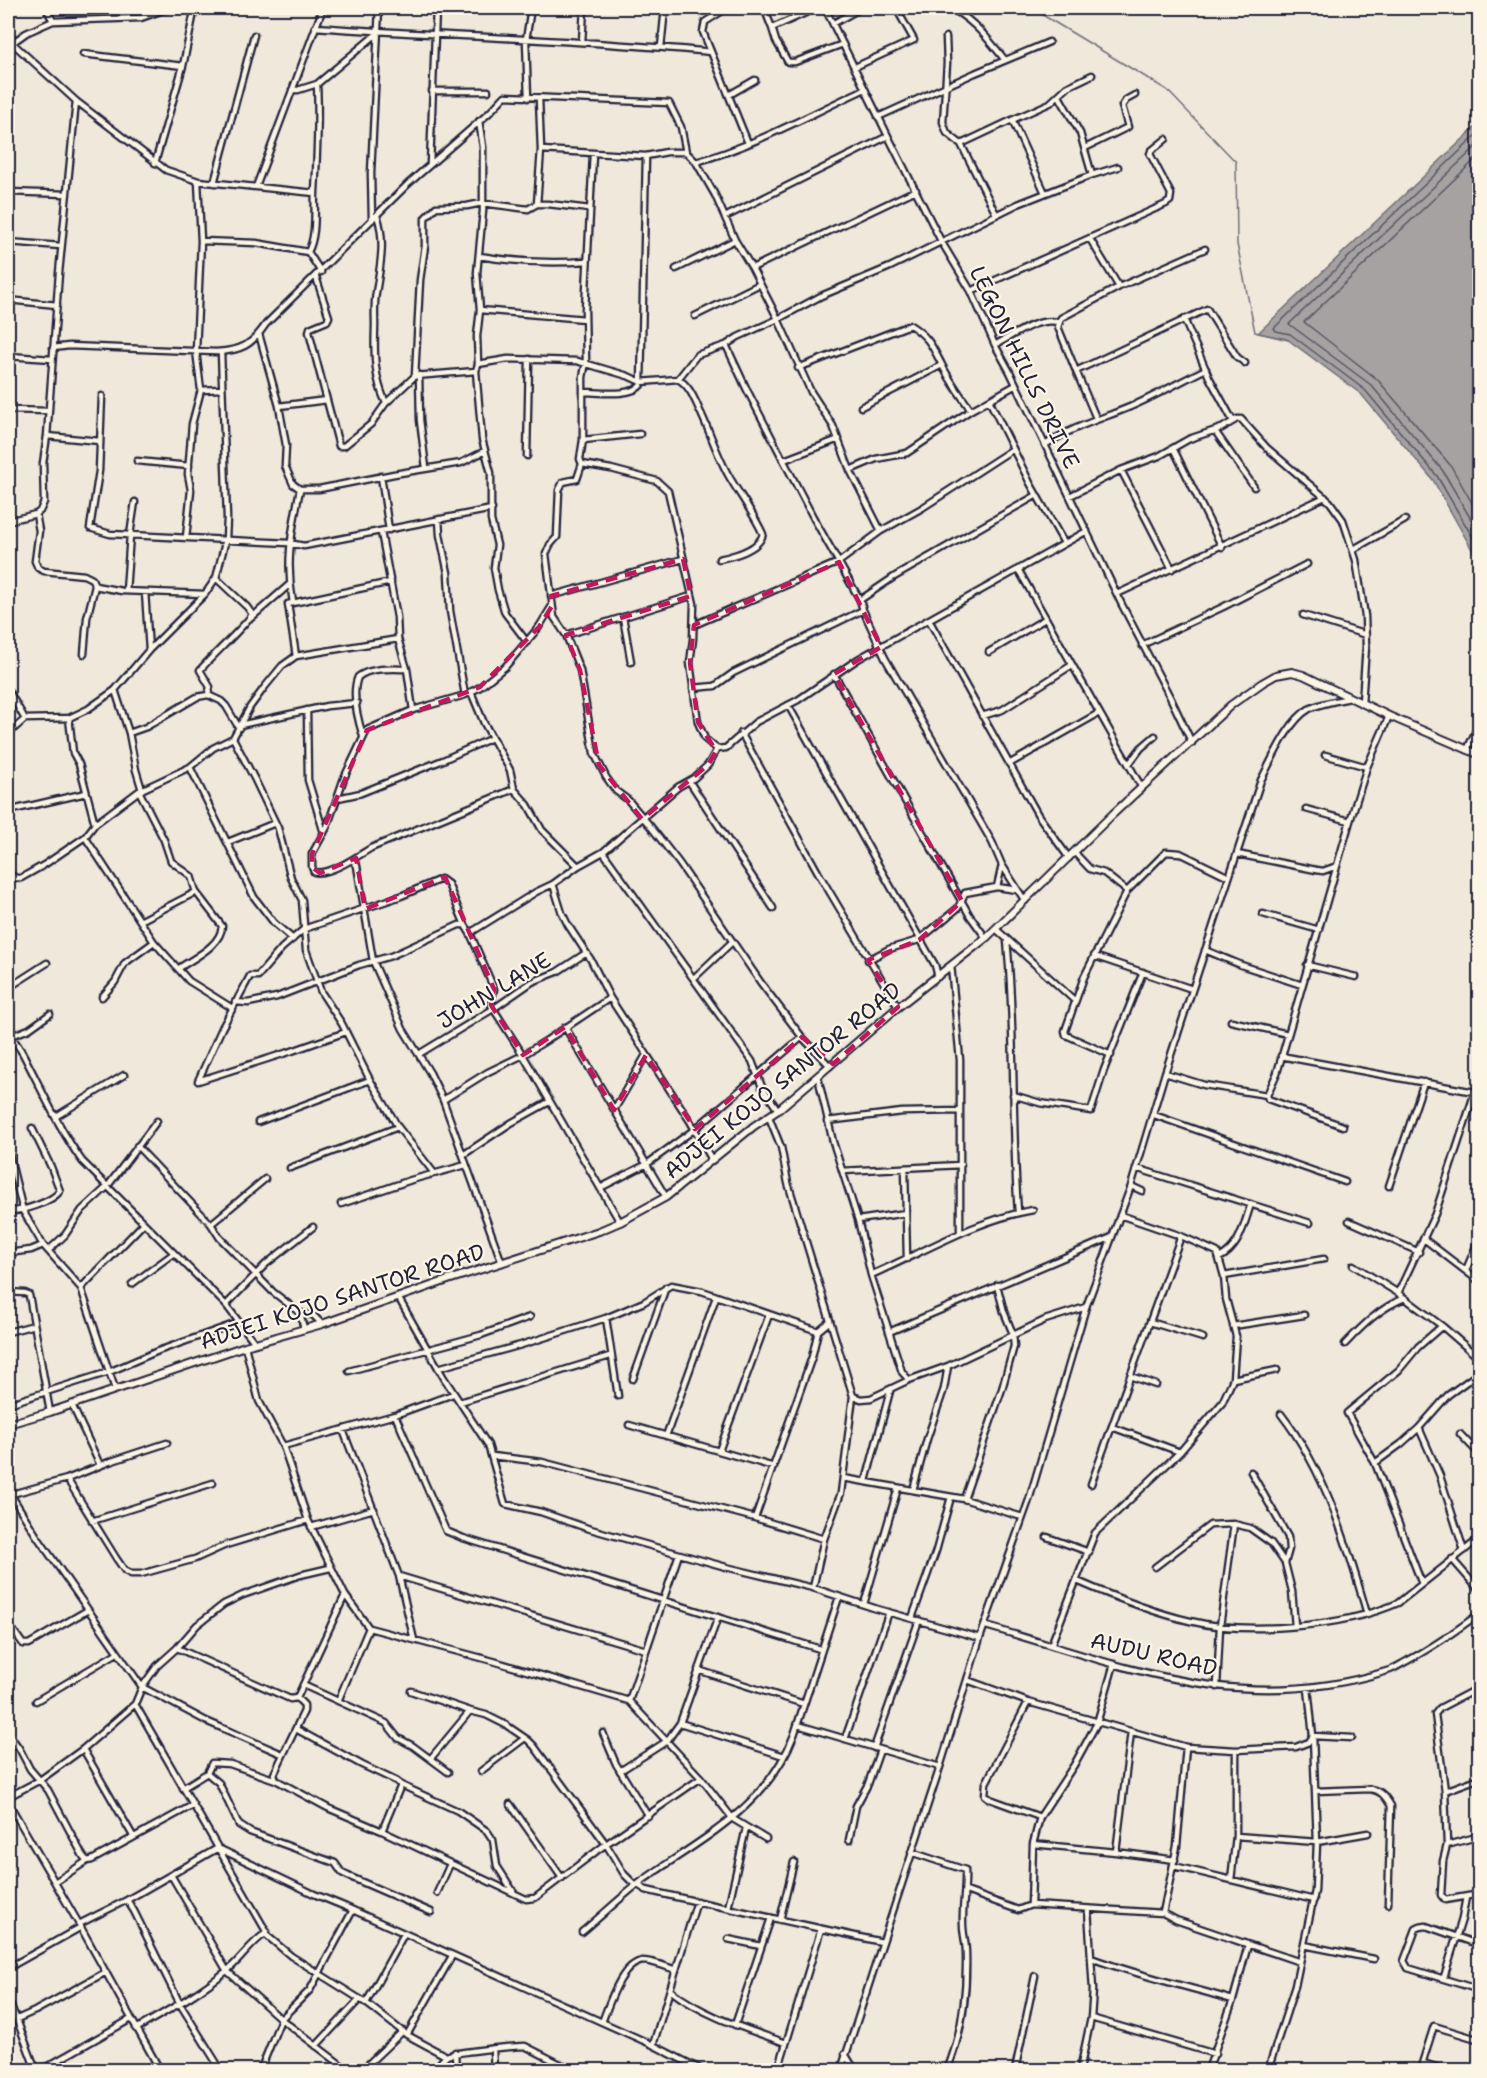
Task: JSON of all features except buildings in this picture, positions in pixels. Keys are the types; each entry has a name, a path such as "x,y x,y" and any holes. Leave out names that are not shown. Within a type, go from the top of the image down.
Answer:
{"street":[{"path":"46,8 54,21"},
{"path":"169,8 141,18 54,21 10,41 76,101 155,163 184,178 315,193"},
{"path":"155,163 183,66 194,8"},
{"path":"256,187 323,8"},
{"path":"372,220 371,173 379,8"},
{"path":"430,164 436,8"},
{"path":"528,98 526,39 531,8"},
{"path":"582,42 584,8"},
{"path":"661,47 665,8"},
{"path":"727,8 705,21 703,32 748,143"},
{"path":"764,8 780,49 788,62 795,62 843,44"},
{"path":"772,28 817,8"},
{"name":"LEGON HILLS DRIVE","path":"825,8 941,241 971,291 995,345 1192,743"},
{"path":"834,23 861,8"},
{"path":"855,67 914,40 896,8"},
{"path":"954,8 984,34 1005,60"},
{"path":"315,27 582,42 711,52"},
{"path":"292,90 317,84 379,32"},
{"path":"214,183 254,35"},
{"path":"946,37 947,63 943,122 946,133 961,144 996,214"},
{"path":"878,117 1049,42"},
{"path":"83,54 183,66"},
{"path":"961,144 1050,103 1077,81 1092,75"},
{"path":"729,95 755,80"},
{"path":"308,252 312,245 319,121 317,84"},
{"path":"696,162 730,152 781,131 865,89"},
{"path":"432,91 488,91"},
{"path":"1085,147 1128,127 1122,106 1126,100 1135,95"},
{"path":"53,348 69,346 221,352 242,348 259,334 279,311 430,164 489,113 505,96 669,103 681,127 686,152 696,162 735,240 752,268 778,320 798,368 830,420 850,470 881,531"},
{"path":"1059,96 1080,133 1092,175"},
{"path":"537,204 541,150 539,98"},
{"path":"8,521 40,512 44,502 43,463 76,101"},
{"path":"1012,120 1045,193"},
{"path":"479,121 483,147 477,273 480,310 476,371 480,422 491,473 491,520 496,545 494,568 498,590 505,613 527,642"},
{"path":"725,217 888,136"},
{"path":"971,291 1170,201 1171,194 1150,154 1166,139"},
{"path":"541,150 646,156 667,152 686,152"},
{"path":"593,154 587,261 586,362 583,440 580,459 582,464 577,479 563,482 559,490 557,537 546,554 554,617 566,635 580,670 594,753 599,765 616,791 628,800 678,863 732,942 802,1037 830,1067"},
{"path":"584,392 630,392 638,390 641,382 646,156"},
{"path":"678,379 697,355 726,345 821,296 890,267 996,214 1045,193 1118,167"},
{"path":"186,538 191,490 188,474 192,423 201,390 196,351 201,241 198,181"},
{"path":"752,268 916,190"},
{"path":"8,192 67,194"},
{"path":"426,468 417,376 420,280 425,246 425,218 436,207 482,203 528,209 537,204 590,209"},
{"path":"377,215 382,231 382,250 375,296 374,363 380,391 386,403"},
{"path":"1090,239 1119,287"},
{"path":"676,269 735,240"},
{"path":"201,241 256,243 308,252 321,272"},
{"path":"8,242 61,246"},
{"path":"1096,418 1062,339 1058,327 1059,322 1064,316 1088,306 1119,287 1205,249"},
{"path":"479,256 503,260 558,263 587,261"},
{"path":"316,277 329,316 327,321 310,328 309,332 339,446 344,446 371,424 386,403 417,376 476,371"},
{"path":"695,316 760,284"},
{"path":"8,300 57,304"},
{"path":"1076,371 1207,309 1237,357 1245,363"},
{"path":"480,310 585,319"},
{"path":"1184,319 1206,369 1233,421"},
{"path":"995,345 1039,323 1059,322"},
{"path":"798,368 910,325 922,332 932,344 942,365 971,410"},
{"path":"259,334 279,406 286,445 285,466 293,484 300,489 319,489 461,463 485,451"},
{"path":"726,345 747,390 860,600 885,658 992,842 1002,865 1025,901"},
{"path":"8,734 25,719 69,718 88,709 115,690 148,650 205,594 216,578 226,540 227,514 221,352"},
{"path":"8,356 52,359"},
{"path":"478,363 508,359 586,362 641,382 678,379 689,388 729,477 748,505 763,534 760,542 735,555 719,559"},
{"path":"527,456 529,359"},
{"path":"861,407 942,365"},
{"path":"1045,445 1060,435 1096,418 1131,406 1206,369"},
{"path":"850,470 876,459 907,453 971,410 1016,385"},
{"path":"201,390 222,389"},
{"path":"102,396 99,471 90,528 110,534 289,543 304,546 492,509"},
{"path":"279,406 327,400"},
{"path":"989,400 1064,543"},
{"path":"8,410 48,411"},
{"path":"1070,495 1120,470 1159,456 1189,439 1241,419 1268,448 1325,497 1343,520 1354,549 1365,616 1362,703"},
{"path":"1215,430 1254,486"},
{"path":"583,440 640,434"},
{"path":"47,436 100,441"},
{"path":"784,460 839,439"},
{"path":"1173,448 1221,546"},
{"path":"694,625 839,562 881,531 922,508 1013,449"},
{"path":"137,461 189,466"},
{"path":"582,464 657,481 668,491 694,604 690,663 700,731 705,739 717,749 726,748 756,722 788,705 834,674 1087,531"},
{"path":"1120,470 1172,568"},
{"path":"381,476 389,530"},
{"path":"293,603 289,543 300,489"},
{"path":"860,600 894,577 1037,495"},
{"path":"1117,594 1325,497"},
{"path":"126,591 135,502"},
{"path":"36,514 39,531 35,561 38,568 44,571 87,576 92,579 95,586 87,618 84,654"},
{"path":"439,519 440,536 448,573 450,611 465,695"},
{"path":"1354,549 1405,520"},
{"path":"381,532 397,617 398,639 407,669 413,710"},
{"path":"552,596 683,559"},
{"path":"1142,645 1307,564"},
{"path":"1018,569 1142,788"},
{"path":"216,578 247,607 252,614 251,618"},
{"path":"296,656 288,606 391,582"},
{"path":"208,695 210,687 200,670 251,618 290,584"},
{"path":"95,586 126,591 205,594"},
{"path":"145,592 148,650"},
{"path":"566,635 691,596"},
{"path":"514,789 371,848 353,860 320,873 314,872 312,854 324,833 363,737 369,729 413,710 465,695 493,678 527,642 552,606"},
{"path":"693,688 719,684 733,673 863,610"},
{"path":"1303,615 1366,635"},
{"path":"622,617 631,662"},
{"path":"989,652 1045,619"},
{"path":"928,620 1041,820 1069,858"},
{"path":"8,873 21,878 85,837 94,824 141,790 190,767 213,748 233,738 250,707 278,670 296,656 398,639"},
{"path":"982,716 1002,710 1072,665"},
{"path":"363,737 355,682 361,674 375,670 407,669"},
{"name":"ADJEI KOJO SANTOR ROAD","path":"8,1424 72,1405 255,1343 321,1324 502,1263 620,1222 666,1197 754,1126 769,1118 898,1007 986,938 1231,705 1268,679 1283,673 1292,672 1303,675 1479,755"},
{"path":"834,674 962,901 986,938"},
{"path":"8,690 25,719"},
{"path":"115,690 129,733 141,790 171,861 191,876 196,892 222,926 222,932 210,946 178,969"},
{"path":"471,692 484,723 510,770 514,789 528,805 542,830 578,866"},
{"path":"129,733 146,727 197,697 208,695 221,701 240,727"},
{"path":"841,2070 980,1638 986,1626 1049,1434 1086,1307 1131,1186 1165,1073 1261,780 1296,720 1302,714 1316,706 1350,698"},
{"path":"240,727 307,710 357,703"},
{"path":"788,705 934,965 938,977"},
{"path":"307,710 308,780 324,833"},
{"path":"1009,764 1099,712"},
{"path":"1343,1126 1268,1099 1268,1095 1367,767 1389,716"},
{"path":"69,718 73,753 79,764 94,824"},
{"path":"1467,750 1479,722"},
{"path":"741,734 868,960 898,1007"},
{"path":"1129,764 1141,748 1155,736"},
{"path":"233,738 275,823 291,878 302,900 309,962 325,999 340,1021 370,1080 398,1127 434,1173"},
{"path":"338,798 361,793 492,738"},
{"path":"470,933 603,852 708,765 717,749"},
{"path":"1325,755 1367,767"},
{"path":"190,767 254,897 274,923 293,939"},
{"path":"689,781 772,908"},
{"path":"8,811 86,793"},
{"path":"1306,809 1350,821"},
{"path":"228,842 275,823"},
{"path":"85,837 154,942 189,981 231,1008"},
{"path":"603,852 752,1061 756,1076 778,1110"},
{"path":"1111,1055 1065,1034 1074,1000 1127,891 1166,852 1180,853 1229,877"},
{"path":"1075,853 1090,869 1104,873 1127,891"},
{"path":"1237,854 1323,871 1337,866"},
{"path":"353,860 357,866 373,961 403,1029 443,1100 502,1263"},
{"path":"997,887 1002,865"},
{"path":"346,1032 292,1052 198,1081 231,1008 250,976 258,976 282,948 304,929 365,909 441,879 448,884 494,989 491,1002 493,1009 523,1055 620,1222"},
{"path":"553,884 562,913 597,971 610,998 695,1129 712,1160"},
{"path":"868,960 889,949 919,940 958,908 965,893 997,887 1017,890"},
{"path":"140,921 196,892"},
{"path":"1263,914 1319,930"},
{"path":"235,1002 248,1003 277,997 391,956 459,925 465,925"},
{"path":"996,929 1074,1000"},
{"path":"1008,941 1018,1212"},
{"path":"102,998 115,982 125,963 154,942"},
{"path":"694,978 732,942"},
{"path":"1205,950 1241,965 1302,985"},
{"name":"JOHN LANE","path":"419,1054 493,1009 532,982 557,972 586,953"},
{"path":"1094,956 1192,989"},
{"path":"8,988 47,963"},
{"path":"1308,964 1356,977"},
{"path":"951,966 960,1060 960,1233"},
{"path":"1013,1095 1040,1103 1091,1111 1143,972"},
{"path":"443,1100 488,1072 523,1055 610,998"},
{"path":"11,1036 29,1029 50,1014"},
{"path":"1231,1021 1288,1034"},
{"path":"565,1028 666,1197"},
{"path":"8,1030 22,1052 55,1117 82,1161 226,1305 255,1343"},
{"path":"600,1188 647,1164 695,1129 802,1037"},
{"path":"614,1110 646,1055"},
{"path":"1281,1056 1477,1092 1435,1214 1398,1293"},
{"path":"1165,1073 1204,1084 1268,1095"},
{"path":"55,1117 124,1075"},
{"path":"818,1077 871,1275 902,1372 909,1380"},
{"path":"258,1122 370,1080"},
{"path":"1389,1186 1424,1082"},
{"path":"463,1155 511,1123 549,1102"},
{"path":"828,1121 902,1112 960,1111"},
{"path":"1154,1115 1346,1182"},
{"path":"769,1118 781,1147 788,1183 853,1396 841,1493 824,1539 813,1588"},
{"path":"49,1250 65,1235 82,1209 107,1187 157,1121"},
{"path":"290,1168 398,1127"},
{"path":"8,1211 23,1211 56,1197 60,1191 32,1128"},
{"path":"137,1146 256,1275 281,1299 300,1313 313,1316 321,1324"},
{"path":"8,1150 23,1211 43,1245 81,1287 115,1389"},
{"path":"341,1204 434,1173 466,1165"},
{"path":"842,1171 961,1165"},
{"path":"905,1168 907,1259"},
{"path":"1136,1168 1310,1223"},
{"path":"211,1224 265,1179"},
{"path":"1131,1186 1142,1191"},
{"path":"1219,1258 1228,1254 1234,1247 1251,1204"},
{"path":"871,1275 960,1233 1018,1212 1033,1210"},
{"path":"858,1220 906,1213"},
{"path":"1052,1645 1095,1533 1180,1452 1222,1403 1233,1379 1236,1341 1224,1276 1219,1258 1213,1249 1120,1215"},
{"path":"1349,1221 1419,1252"},
{"path":"81,1287 144,1223"},
{"path":"226,1305 256,1275 313,1227"},
{"path":"1091,1484 1181,1236"},
{"path":"889,1332 1112,1237"},
{"path":"1466,1270 1479,1237"},
{"path":"1424,1239 1479,1282"},
{"path":"8,1253 32,1250 43,1245"},
{"path":"132,1284 174,1254"},
{"path":"1224,1276 1324,1259"},
{"path":"1353,1265 1405,1298 1442,1326 1479,1359"},
{"path":"438,1368 606,1318 644,1302 674,1284 818,1331"},
{"path":"964,1499 1012,1357 1013,1334 997,1285"},
{"path":"633,1379 666,1287"},
{"path":"8,1292 29,1295 50,1412"},
{"path":"398,1297 453,1394 488,1445 505,1504 541,1512 596,1531 679,1554 813,1588 980,1638"},
{"path":"666,1436 716,1297"},
{"path":"1344,1344 1363,1325 1392,1303 1405,1298"},
{"path":"853,1396 861,1399 871,1398 909,1380 948,1366 1045,1320 1086,1307"},
{"path":"300,1313 304,1329"},
{"path":"719,1451 769,1315"},
{"path":"1233,1326 1304,1315"},
{"path":"349,1371 481,1335 530,1317"},
{"path":"606,1318 610,1356 618,1396"},
{"path":"755,1518 812,1357 818,1331 830,1321"},
{"path":"8,1404 109,1372 158,1351 240,1322"},
{"path":"1150,1322 1203,1338"},
{"path":"8,1332 34,1325"},
{"path":"1422,1584 1376,1463 1347,1413 1399,1370 1418,1347 1442,1326"},
{"path":"246,1346 259,1401 283,1446 311,1527 345,1595 369,1628 527,1670 629,1701 701,1778 733,1819 766,1839"},
{"path":"460,1402 610,1356"},
{"path":"913,1490 944,1389 948,1366"},
{"path":"1233,1379 1277,1370"},
{"path":"1376,1463 1419,1428 1448,1395 1479,1372"},
{"path":"1130,1376 1156,1385"},
{"path":"866,1481 890,1390"},
{"path":"283,1446 394,1415 453,1394"},
{"path":"72,1405 100,1465"},
{"path":"1281,1414 1327,1491 1367,1614"},
{"path":"394,1415 446,1531 820,1649"},
{"path":"628,1425 774,1467"},
{"path":"1112,1427 1180,1452"},
{"path":"1419,1428 1440,1476 1464,1551"},
{"path":"344,1430 399,1576 414,1640"},
{"path":"1460,1434 1479,1455"},
{"path":"167,1443 100,1465 67,1479 8,1493 142,1687 206,1721 282,1754"},
{"path":"492,1456 542,1462 755,1518 824,1539"},
{"path":"1251,1472 1288,1537 1289,1549 1285,1563"},
{"path":"843,1478 964,1499 1022,1517"},
{"path":"67,1479 125,1571 135,1574 195,1559 226,1545 308,1520"},
{"path":"92,1521 213,1483"},
{"path":"864,1604 898,1488"},
{"path":"912,1618 936,1551 951,1497"},
{"path":"311,1527 374,1509"},
{"path":"1155,1566 1210,1525 1234,1524 1250,1528 1272,1543 1285,1563 1292,1592 1295,1626"},
{"path":"1217,1687 1220,1626 1234,1524"},
{"path":"1047,1537 1089,1552"},
{"path":"1077,1581 1153,1611 1192,1622 1220,1626 1323,1624 1367,1614 1398,1603 1479,1538"},
{"path":"629,1701 679,1554"},
{"path":"1452,1559 1479,1591"},
{"path":"160,2070 8,1799 40,1780 83,1749 135,1704 142,1687 157,1666 198,1625 224,1604 300,1575 330,1568"},
{"path":"399,1576 646,1650"},
{"path":"297,1698 345,1595"},
{"path":"582,1932 638,1885 733,1819 768,1783 784,1756 798,1725 820,1649 839,1596"},
{"path":"8,1623 23,1644 29,1644 88,1610"},
{"path":"846,1739 889,1612"},
{"name":"AUDU ROAD","path":"986,1626 1159,1677 1217,1687 1263,1690 1308,1688 1389,1671 1432,1648 1479,1613"},
{"path":"620,1772 667,1741 680,1723 718,1617"},
{"path":"849,1840 856,1806 868,1784 919,1620"},
{"path":"338,1701 369,1628"},
{"path":"177,1648 286,1698 297,1698 304,1705 297,1729 282,1754 274,1774 276,1780"},
{"path":"36,1701 117,1653"},
{"path":"1031,1905 1033,1844 1040,1817 1074,1765 1097,1723 1114,1664"},
{"path":"698,1670 804,1704"},
{"path":"967,1680 1028,1702 1186,1747 1236,1750 1296,1748 1309,1742 1313,1736"},
{"path":"303,1685 386,1723 398,1738 431,1758 448,1772"},
{"path":"1479,1687 1436,1712 1445,1791 1447,1845 1443,1860 1441,1895 1445,1900 1479,1894"},
{"path":"1268,2070 1291,2001 1314,1900 1317,1842 1313,1736 1308,1688"},
{"path":"411,1691 486,1715 525,1737 606,1844 632,1883 646,1890 882,1942"},
{"path":"1028,1702 986,1783 984,1795 1040,1817"},
{"path":"135,1704 266,1931 265,1934 291,1956 366,2003 407,2035 446,2056"},
{"path":"431,1758 470,1711"},
{"path":"680,1723 784,1756"},
{"path":"798,1725 940,1767"},
{"path":"297,1729 400,1785 459,1810 487,1831 493,1840 497,1866 514,1893"},
{"path":"1116,1852 1131,1732"},
{"path":"8,1733 30,1768 48,1790 87,1861"},
{"path":"603,1733 620,1772 648,1816"},
{"path":"1313,1736 1352,1738"},
{"path":"481,1771 525,1737"},
{"path":"1163,1914 1174,1863 1186,1747"},
{"path":"83,1749 133,1836"},
{"path":"1231,1880 1236,1836 1236,1750"},
{"path":"183,1788 207,1773 212,1763 230,1764 276,1780 327,1808 382,1831 526,1899 535,1898 606,1844 701,1778"},
{"path":"207,1773 219,1783 239,1824 250,1832 334,1863 342,1873 431,1912"},
{"path":"1445,1791 1479,1778"},
{"path":"382,1831 400,1785"},
{"path":"1315,1791 1370,1789 1379,1791 1386,1798 1391,1806 1388,1904"},
{"path":"510,1804 562,1878"},
{"path":"55,1882 87,1861 192,1805"},
{"path":"728,1908 746,1828"},
{"path":"1236,1836 1317,1842 1368,1833"},
{"path":"1447,1845 1479,1836"},
{"path":"1033,1844 1116,1852 1174,1863 1231,1880 1314,1900"},
{"path":"8,1968 218,1848"},
{"path":"218,1848 314,1894 653,2045 702,2070"},
{"path":"911,1852 965,1870 963,1923 966,1951 963,2015 962,2026 947,2070"},
{"path":"780,1920 794,1862"},
{"path":"437,1893 450,1864"},
{"path":"171,1875 227,1971 281,2019 348,2070"},
{"path":"966,1891 1018,1910 1031,1905 1163,1914 1300,1962"},
{"path":"1444,1977 1466,1897"},
{"path":"127,1900 180,2004 221,2070"},
{"path":"653,2045 698,1901"},
{"path":"1088,1909 1093,1990 1091,2018 1080,2069 1088,2070"},
{"path":"269,2070 262,2066 281,2019 310,1990 353,1910"},
{"path":"735,2025 771,1918"},
{"path":"1479,1945 1426,1926 1420,1927 1416,1929 1404,1961 1408,1968 1444,1977 1479,1990"},
{"path":"778,2070 821,1929"},
{"path":"136,2029 189,2000 227,1971 255,1940 265,1934"},
{"path":"366,2003 404,1934"},
{"path":"728,1939 761,1946"},
{"path":"1208,2070 1233,2000 1248,1945"},
{"path":"1304,1945 1374,1959"},
{"path":"407,2035 452,1956"},
{"path":"1091,1958 1131,1973 1176,1983 1233,2000"},
{"path":"602,2022 621,1977 632,1965 644,1961 676,1970"},
{"path":"17,2019 106,1972"},
{"path":"1015,2070 1035,1976"},
{"path":"670,1990 688,2004 735,2025 786,2043"},
{"path":"316,2046 360,1999"},
{"path":"8,2000 36,2070"},
{"path":"1091,2018 1215,2054"},
{"path":"41,2070 131,2019"},
{"path":"1420,2070 1434,2026 1479,2040"},
{"path":"362,2070 403,2031"},
{"path":"434,2070 446,2056 455,2052 525,2046 572,2070"},
{"path":"493,2050 494,2070"},
{"path":"455,2052 456,2070"},
{"path":"845,2054 855,2070"},
{"path":"1423,2063 1446,2070"},
{"path":"147,2070 156,2064"}],"highlighted area":[{"path":"683,559 691,596 566,635 580,670 599,765 642,819 708,765 716,751 698,722 690,663 694,625 839,562 881,647 834,674 962,901 919,940 868,960 898,1007 833,1064 802,1037 695,1129 646,1055 614,1110 565,1027 523,1055 491,1005 494,989 445,877 365,909 356,858 320,873 312,867 312,854 367,730 480,687 539,627 552,606 551,596"}],"water":[{"path":"1479,124 1479,562 1433,480 1361,394 1287,339 1258,333"}],"waterway":[{"path":"1031,8 1167,90 1236,162 1237,244 1255,332 1288,340"}]}
